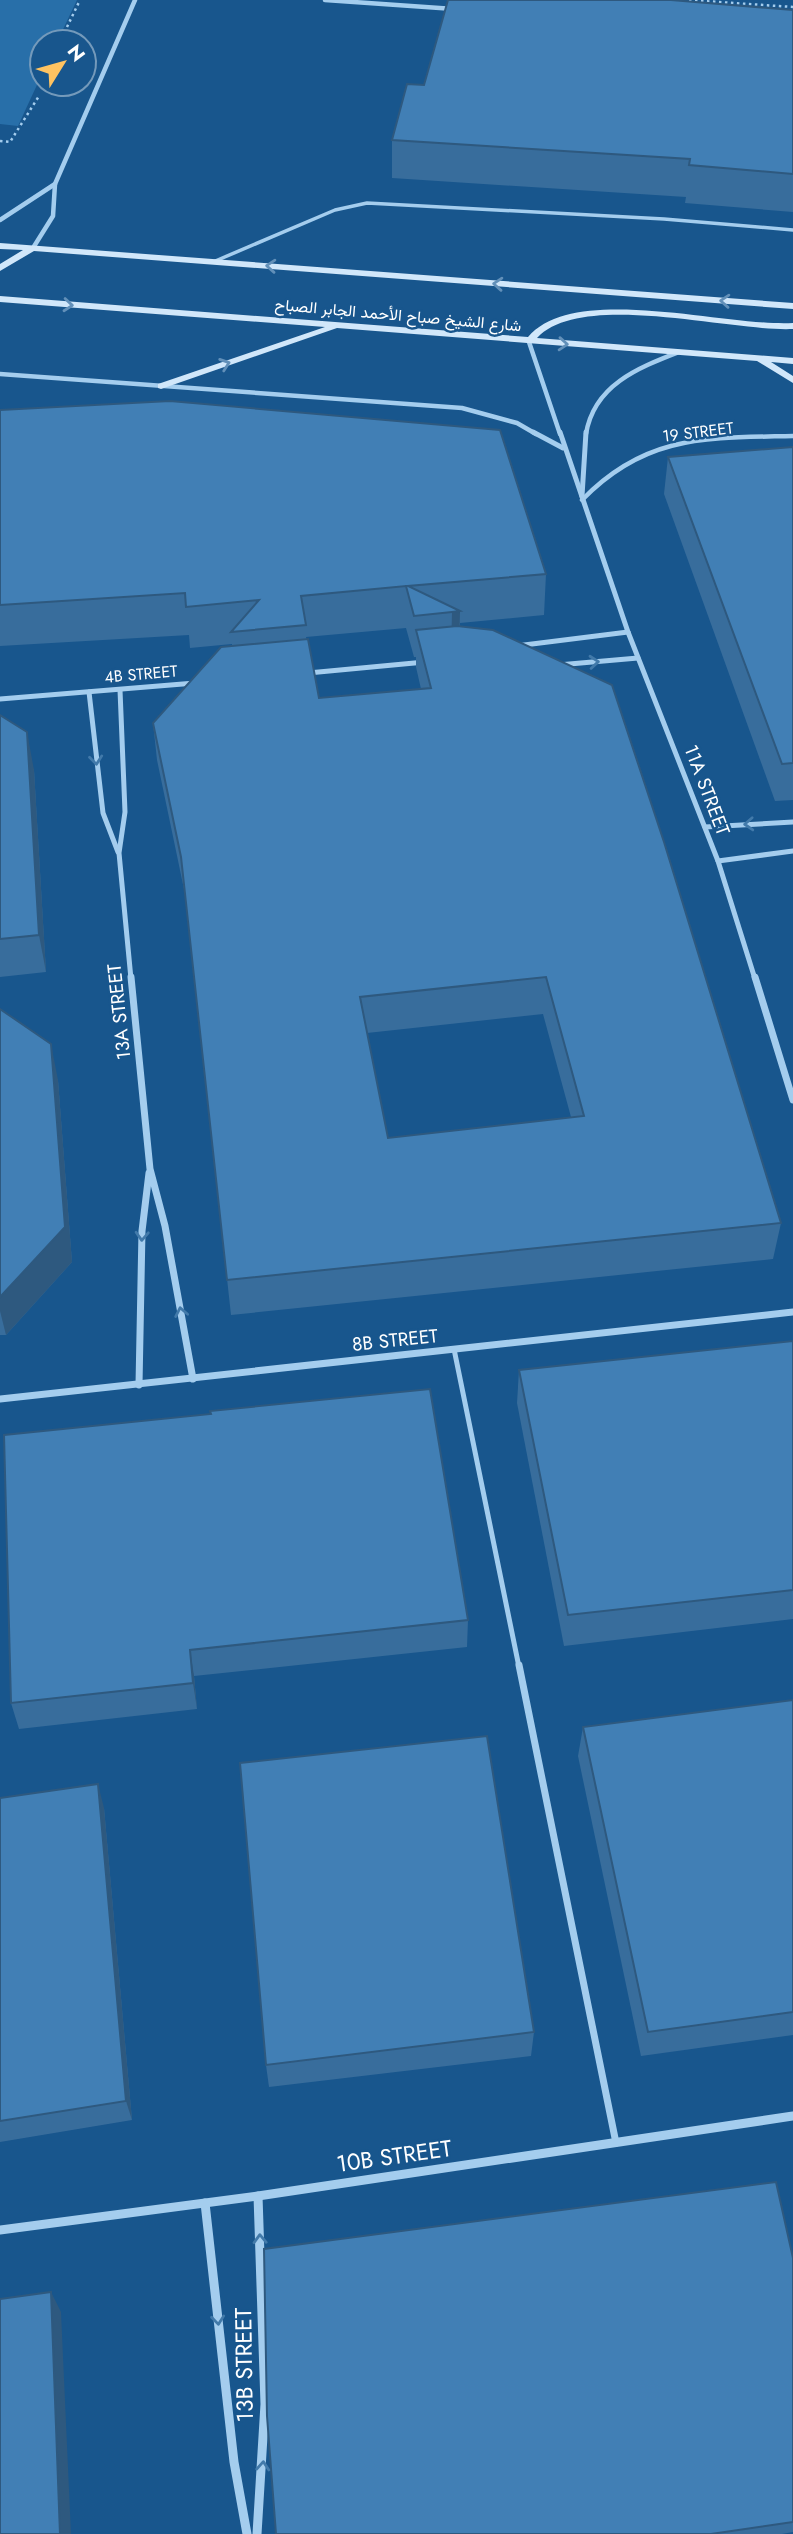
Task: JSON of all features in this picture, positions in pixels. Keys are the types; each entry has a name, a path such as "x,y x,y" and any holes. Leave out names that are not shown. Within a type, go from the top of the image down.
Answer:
{"main road":[{"name":"شارع الشيخ صباح الأحمد الجابر الصباح","path":"0,246 793,306"},
{"path":"0,268 33,248"},
{"name":"شارع الشيخ صباح الأحمد الجابر الصباح","path":"0,299 793,361"},
{"path":"529,342 539,329 556,320 602,312 793,326"},
{"path":"161,386 338,326"},
{"path":"757,358 793,380"}],"street":[{"path":"33,248 53,216 55,184 135,0"},
{"path":"325,0 466,9"},
{"path":"0,220 38,198 55,184"},
{"name":"11A STREET","path":"529,342 628,632 718,862 793,1098"},
{"name":"11A STREET","path":"582,500 589,418 600,397 619,379 679,352"},
{"path":"0,374 462,408 517,422 564,449"},
{"path":"506,648 628,632"},
{"path":"548,665 638,658"},
{"path":"300,674 439,661"},
{"name":"4B STREET","path":"0,699 203,682"},
{"name":"13A STREET","path":"120,690 125,792 119,853 150,1169 165,1226 193,1379"},
{"name":"13A STREET","path":"89,692 103,813 119,853"},
{"path":"705,827 793,822"},
{"path":"718,862 793,851"},
{"name":"13A STREET","path":"139,1385 142,1241 150,1169"},
{"name":"8B STREET","path":"0,1399 793,1312"},
{"name":"10B STREET","path":"0,2230 258,2196 793,2116"},
{"name":"13B STREET","path":"257,2534 264,2458 265,2404 258,2196"},
{"name":"13B STREET","path":"205,2203 234,2462 247,2534"}],"lane":[{"path":"213,262 335,210 368,203 623,217 793,230"},
{"name":"19 STREET","path":"582,500 601,477 631,458 668,445 711,439 793,436"},
{"path":"454,1349 616,2143"}],"path":[{"path":"67,27 80,0"},
{"path":"689,0 793,7"},
{"path":"0,141 9,142 37,98"}],"shaded area":[{"path":"0,0 77,0 64,28 28,28 28,98 31,98 18,126 0,124"}],"building":[{"path":"448,0 671,0 793,10 793,174 689,165 690,159 392,140 407,84 424,85"},
{"path":"170,401 500,430 546,574 408,586 460,611 414,616 406,586 301,596 306,625 231,632 259,600 186,607 185,593 0,605 0,410"},
{"path":"793,447 793,763 782,764 668,457"},
{"path":"457,626 493,630 612,685 664,842 781,1223 227,1280 181,857 153,723 221,647 308,639 319,698 431,688 416,630","holes":["546,977 584,1116 388,1138 360,997"]},
{"path":"0,715 27,732 39,935 0,939"},
{"path":"0,1009 51,1044 65,1227 0,1297"},
{"path":"793,1341 793,1590 568,1615 519,1370"},
{"path":"430,1389 468,1620 190,1650 193,1683 11,1703 4,1435"},
{"path":"793,1700 793,2012 648,2032 583,1727"},
{"path":"487,1736 534,2032 266,2065 240,1763"},
{"path":"98,1784 126,2101 0,2121 0,1798"},
{"path":"776,2182 793,2258 793,2522 711,2534 276,2534 267,2416 264,2249"},
{"path":"51,2292 60,2534 0,2534 0,2299"}]}
